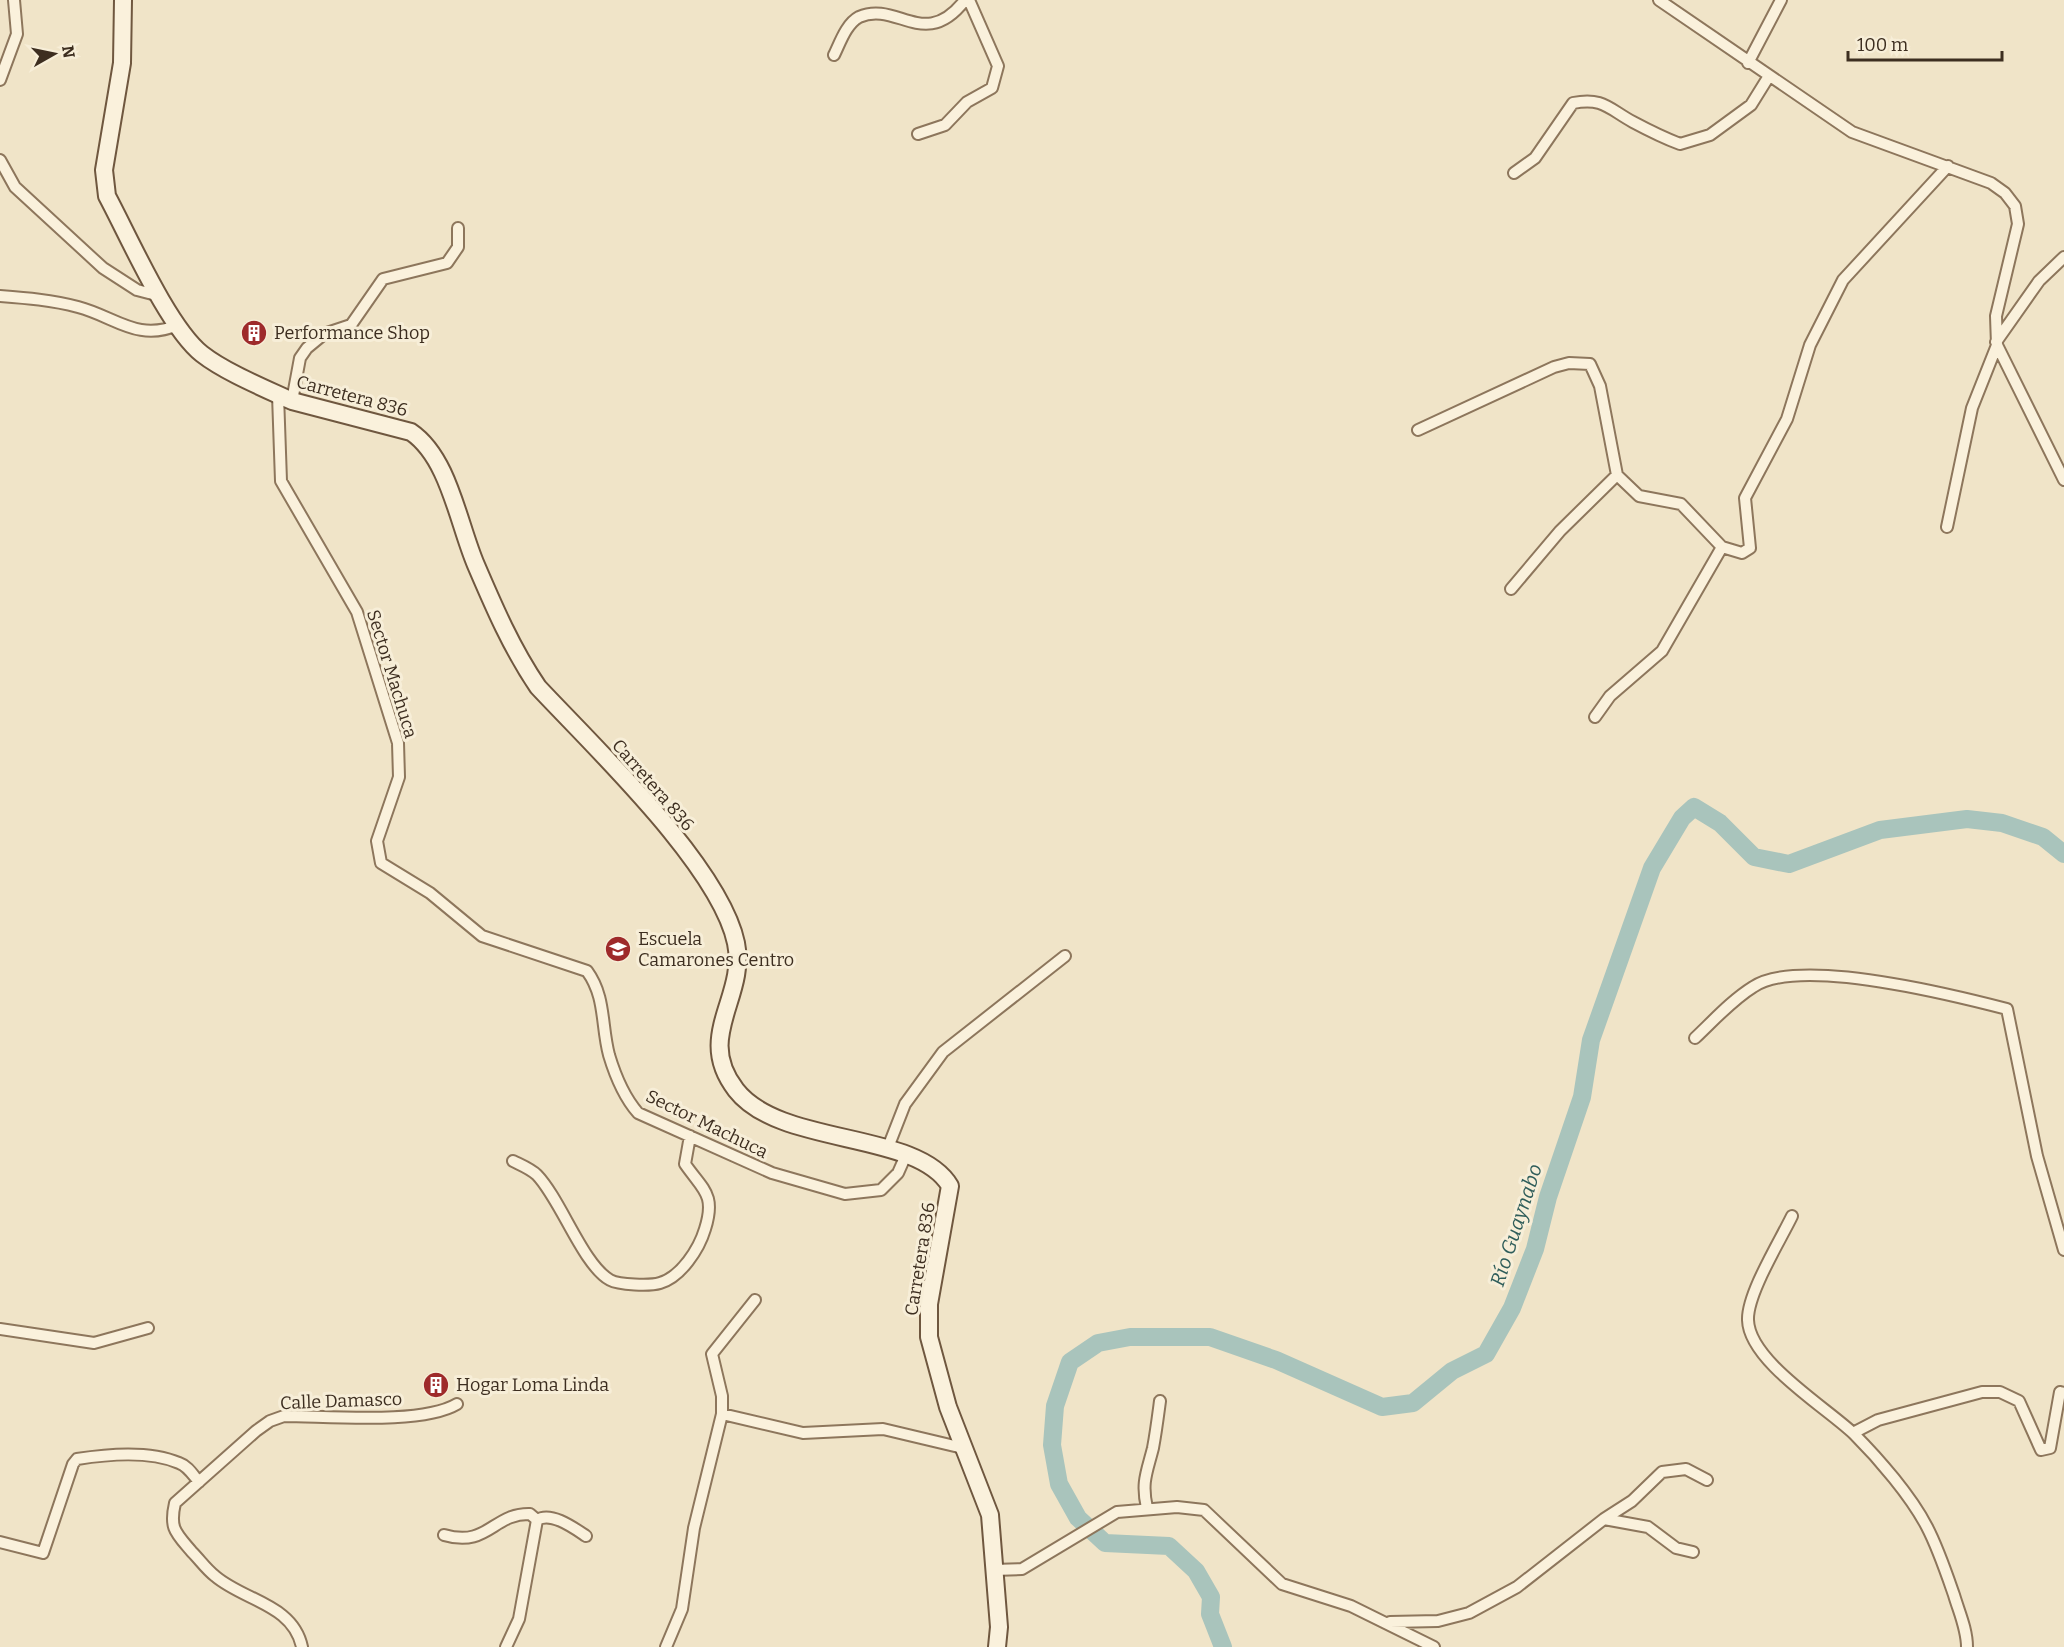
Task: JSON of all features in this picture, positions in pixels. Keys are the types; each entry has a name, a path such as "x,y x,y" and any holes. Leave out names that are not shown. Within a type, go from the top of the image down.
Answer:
{"street":[{"path":"0,80 17,34 14,0"},
{"name":"Carretera 836","path":"123,0 122,63 104,170 104,185 107,196 177,325 202,354 285,398 411,432 431,451 439,464 475,563 509,639 526,670 538,687 655,814 695,864 728,920 736,943 737,964 720,1028 718,1051 724,1070 735,1089 748,1105 776,1119 906,1155 935,1169 950,1186 929,1304 929,1337 948,1407 963,1448 978,1479 990,1515 999,1627 997,1647"},
{"path":"834,56 849,26 860,16 877,12 932,23 946,20 967,0 998,66 992,88 967,102 945,125 918,134"},
{"path":"1659,0 1852,132 1991,183 2006,193 2015,206 2018,224 1996,316 1996,344 2064,480"},
{"path":"1748,63 1781,0"},
{"path":"1514,173 1535,158 1573,103 1588,100 1607,104 1630,121 1680,144 1710,135 1751,105 1769,76"},
{"path":"0,160 15,187 103,268 137,290 160,296"},
{"path":"1418,430 1554,367 1583,362 1590,364 1600,386 1617,475 1639,496 1681,504 1722,548 1742,553 1750,548 1745,498 1787,419 1810,345 1843,280 1948,166"},
{"name":"Sector Machuca","path":"458,228 458,247 447,263 383,279 351,325 314,341 300,358 285,398 281,481 357,612 398,743 399,777 377,841 381,863 430,893 482,936 587,971 601,997 609,1055 627,1100 638,1113 772,1173 846,1194 881,1190 898,1173 906,1155"},
{"path":"1947,527 1972,408 1996,344 2038,281 2064,257"},
{"path":"0,296 45,300 79,307 144,332 160,333 177,325"},
{"path":"1511,589 1560,531 1617,475"},
{"path":"1595,717 1611,696 1662,651 1722,548"},
{"path":"887,1150 905,1104 944,1052 1065,956"},
{"path":"1695,1038 1753,986 1776,977 1808,975 1911,985 2007,1009 2037,1156 2061,1227 2064,1250"},
{"path":"513,1161 535,1173 596,1266 611,1281 652,1285 668,1281 681,1268 701,1243 710,1214 708,1192 685,1164 690,1136"},
{"path":"1792,1216 1751,1300 1748,1322 1758,1346 1782,1375 1853,1433 1886,1469 1926,1526 1942,1562 1967,1634 1967,1647"},
{"path":"666,1647 682,1609 694,1528 722,1414 722,1396 712,1354 755,1300"},
{"path":"0,1329 94,1343 148,1328"},
{"path":"1853,1433 1878,1420 1982,1392 2000,1392 2019,1401 2041,1450 2050,1448 2060,1392 2064,1392"},
{"path":"1147,1508 1143,1493 1145,1468 1153,1449 1160,1401"},
{"name":"Calle Damasco","path":"302,1647 299,1635 287,1617 215,1577 174,1531 172,1516 175,1503 256,1431 270,1421 284,1416 397,1416 447,1409 457,1404"},
{"path":"722,1414 803,1433 883,1429 963,1448"},
{"path":"0,1542 43,1552 73,1464 77,1460 142,1455 179,1463 188,1468 199,1482"},
{"path":"1386,1623 1438,1621 1469,1613 1517,1587 1604,1519 1632,1502 1662,1472 1686,1469 1707,1480"},
{"path":"993,1570 1018,1570 1117,1512 1177,1507 1204,1510 1282,1584 1351,1606 1434,1647"},
{"path":"444,1535 460,1540 477,1537 512,1516 522,1514 530,1514 537,1520"},
{"path":"506,1647 519,1619 537,1520 542,1517 550,1518 586,1536"},
{"path":"1604,1519 1648,1527 1676,1548 1693,1552"}],"waterway":[{"name":"Río Guaynabo","path":"1223,1647 1210,1614 1211,1597 1196,1571 1169,1546 1105,1543 1078,1518 1059,1484 1052,1445 1055,1406 1070,1362 1098,1343 1130,1337 1210,1337 1276,1360 1382,1407 1413,1403 1452,1371 1486,1354 1512,1308 1535,1249 1548,1197 1582,1097 1591,1040 1652,868 1682,818 1694,807 1720,823 1754,857 1789,864 1880,830 1967,819 2002,823 2043,837 2064,854"}],"place":[{"name":"Performance Shop","path":"254,333"},
{"name":"Escuela Camarones Centro","path":"618,949"},
{"name":"Hogar Loma Linda","path":"436,1385"}]}
